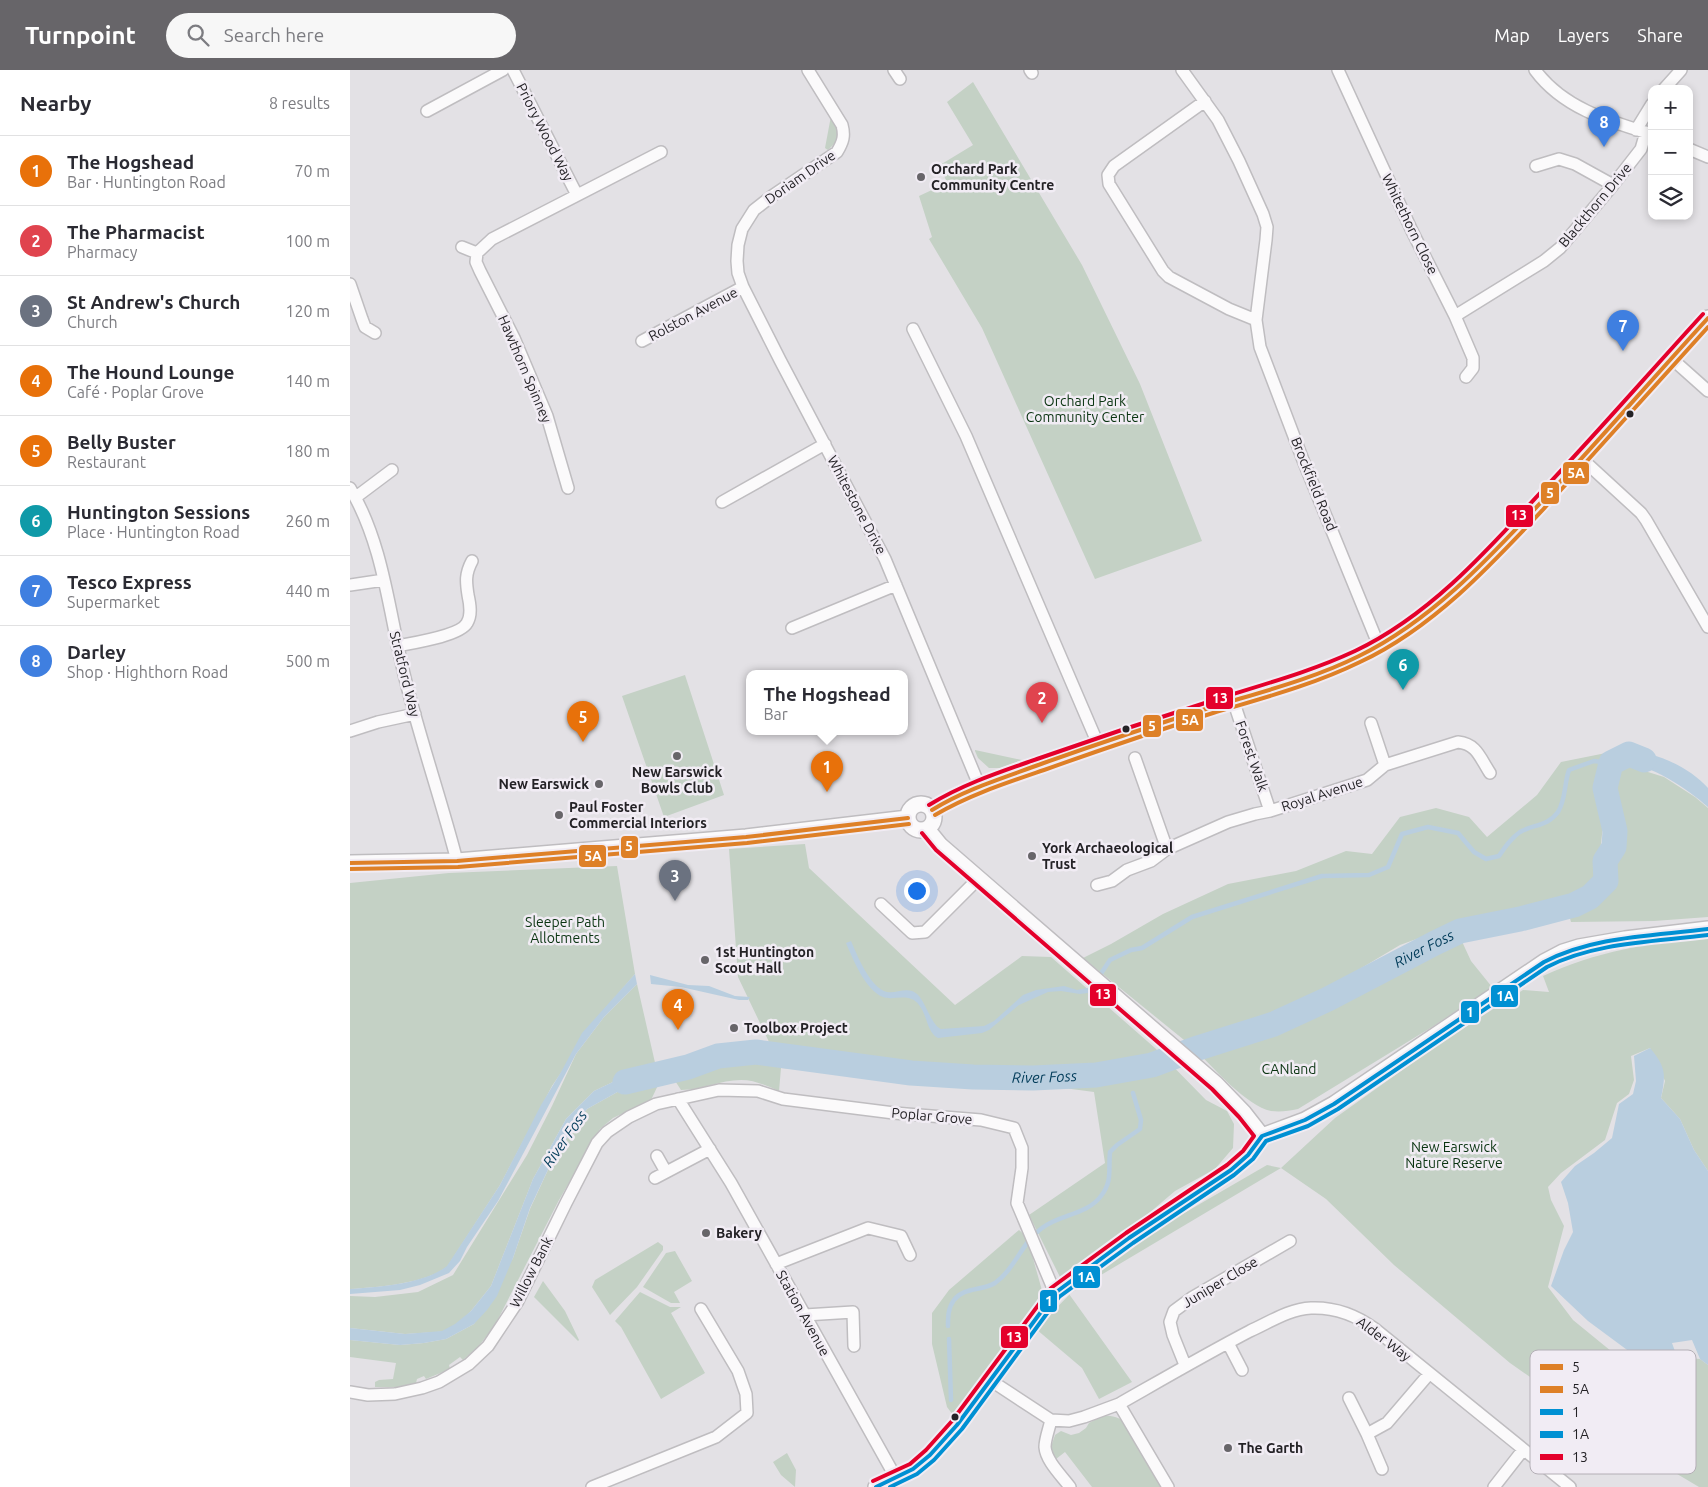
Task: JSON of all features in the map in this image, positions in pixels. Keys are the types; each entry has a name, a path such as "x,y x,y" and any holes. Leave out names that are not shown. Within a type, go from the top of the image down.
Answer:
{"street":[{"path":"427,110 504,70"},
{"name":"Priory Wood Way","path":"513,70 577,195"},
{"name":"Doriam Drive","path":"742,229 754,210 837,152 842,144 844,134 842,125 808,70"},
{"name":"Brockfield Road","path":"1182,70 1218,120 1256,198 1266,227 1256,320 1260,347 1378,646"},
{"name":"Whitethorn Close","path":"1338,70 1412,231 1455,316 1473,358 1473,368 1466,377"},
{"path":"1535,70 1544,82 1564,100 1589,112 1645,132"},
{"path":"1667,85 1680,70"},
{"path":"1204,101 1114,166 1108,175 1109,184 1163,271 1169,277 1229,309 1256,320"},
{"name":"Blackthorn Drive","path":"1455,316 1560,248 1614,185 1641,149 1645,132"},
{"path":"1693,151 1708,157"},
{"path":"462,247 477,253 492,239 661,152"},
{"path":"1536,166 1559,159 1575,164 1614,185"},
{"name":"Whitestone Drive","path":"742,229 738,245 738,273 882,551 979,785"},
{"name":"Hawthorn Spinney","path":"477,253 476,262 514,338 547,416 568,488"},
{"path":"350,284 365,327 375,333"},
{"name":"Rolston Avenue","path":"642,341 744,287"},
{"path":"932,810 979,785 1342,664 1378,646 1411,624 1454,589 1496,550 1708,318"},
{"path":"913,329 966,436 1098,744"},
{"path":"1671,358 1708,392"},
{"path":"722,502 825,444"},
{"path":"1581,458 1641,513 1708,627"},
{"path":"353,493 392,470"},
{"name":"Stratford Way","path":"353,493 375,544 397,646 457,861"},
{"path":"397,646 459,630 467,623 470,608 466,577 467,570 472,561"},
{"path":"350,585 384,580"},
{"path":"792,628 896,585"},
{"name":"Forest Walk","path":"1233,700 1270,811"},
{"path":"350,731 378,722 415,714"},
{"path":"1372,723 1385,765"},
{"name":"Royal Avenue","path":"1097,885 1112,881 1126,870 1151,861 1167,849 1228,822 1270,811 1367,780 1385,765 1458,742 1468,743 1475,749 1490,773"},
{"path":"1135,758 1167,849"},
{"path":"920,804 928,806 932,810 934,822 927,829 918,830 914,828 908,818 910,810 920,804"},
{"path":"350,863 457,861 746,837 908,818"},
{"path":"927,829 940,845 1216,1084 1244,1113 1262,1136"},
{"path":"881,904 912,933 924,932 978,878"},
{"path":"876,1487 913,1469 930,1455 957,1425 1055,1293 1129,1238 1231,1170 1248,1155 1262,1136 1305,1120 1330,1106 1544,962 1563,952 1579,947 1624,939 1708,928"},
{"name":"Poplar Grove","path":"678,1099 719,1090 758,1091 782,1099 894,1113 981,1120 1014,1128 1022,1148 1022,1168 1017,1203 1055,1293"},
{"name":"Station Avenue","path":"678,1099 731,1183 896,1478"},
{"name":"Willow Bank","path":"350,1392 368,1395 395,1394 422,1388 439,1382 469,1364 488,1346 518,1301 597,1143 607,1132 629,1117 656,1104 678,1099"},
{"path":"655,1178 710,1149"},
{"path":"657,1156 666,1172"},
{"path":"776,1264 868,1228 901,1236 910,1255"},
{"name":"Juniper Close","path":"1185,1365 1170,1322 1174,1311 1192,1297 1290,1241"},
{"name":"Alder Way","path":"1051,1420 1069,1421 1119,1404 1185,1365 1290,1311 1311,1308 1352,1314 1363,1320 1530,1456"},
{"path":"592,1487 716,1437 746,1413 746,1394 738,1371 700,1309"},
{"path":"805,1315 853,1312 854,1346"},
{"path":"1228,1343 1242,1370"},
{"path":"1367,1434 1387,1423 1429,1374"},
{"path":"990,1380 1051,1420 1046,1440 1046,1451 1050,1461 1070,1487"},
{"path":"1349,1398 1382,1469"},
{"path":"1119,1404 1168,1487"},
{"path":"1494,1487 1523,1450"},
{"name":"Alder Way","path":"1553,1474 1570,1487"}],"green space":[{"name":"Orchard Park Community Center","path":"973,82 1082,265 1140,384 1202,541 1095,579 982,328 929,239 932,237 919,196 947,183 940,165 973,145 947,102"},
{"path":"831,116 839,130 839,139 828,150 825,148"},
{"name":"New Earswick Bowls Club","path":"685,675 724,795 664,817 622,696"},
{"path":"975,750 1022,760 1000,768 989,768 978,758"},
{"path":"1611,752 1599,862 1602,878 1590,892 1574,900 1455,925 1400,945 1296,1007 1260,1022 1189,1044 1083,958 1163,914 1228,884 1296,871 1346,851 1372,854 1400,817 1436,808 1469,817 1487,837 1537,795 1561,762"},
{"path":"1619,763 1664,777 1695,797 1708,808 1708,917 1654,921 1571,922 1569,915 1588,905 1607,888 1619,834 1619,806 1612,791"},
{"path":"805,844 809,868 955,1005 1022,956 1051,957 1155,1048 1206,1100 1227,1111 1234,1124 1233,1148 1215,1169 1175,1191 1128,1231 1060,1277 1029,1215 1105,1163 1094,1092 1026,1083 781,1068 779,1091 746,1080 681,1090 670,1073 688,1073 704,1069 719,1062 765,1063 781,1067 738,977 729,849"},
{"name":"Sleeper Path Allotments","path":"617,866 635,974 603,1011 552,1086 500,1185 447,1267 437,1273 414,1281 387,1286 350,1289 350,883 449,873"},
{"name":"CANland","path":"1459,935 1471,961 1492,987 1432,1027 1298,1109 1271,1111 1251,1102 1230,1085 1195,1049 1218,1052 1268,1034"},
{"name":"New Earswick Nature Reserve","path":"1708,938 1708,1171 1694,1150 1680,1119 1661,1098 1665,1081 1650,1048 1631,1056 1634,1080 1629,1094 1617,1103 1605,1140 1561,1173 1548,1187 1551,1200 1564,1226 1548,1287 1573,1320 1610,1350 1530,1350 1530,1377 1510,1363 1394,1265 1326,1199 1281,1168 1335,1118 1443,1041 1523,990 1549,992 1543,976 1562,968 1603,954 1645,945"},
{"path":"637,984 656,1067 640,1069 594,1091 566,1119 533,1179 491,1286 471,1311 452,1331 405,1334 350,1328 350,1296 375,1297 418,1292 453,1275 527,1155 576,1054 604,1017"},
{"path":"659,1076 660,1081 651,1100 613,1118 600,1129 559,1200 495,1325 478,1347 463,1360 460,1357 449,1365 450,1369 426,1379 424,1376 417,1379 416,1383 398,1387 375,1387 375,1382 379,1380 393,1379 396,1363 350,1357 350,1340 400,1345 424,1343 446,1339 474,1324 513,1258 530,1209 553,1159 587,1109 621,1090"},
{"path":"1267,1165 1281,1168 1069,1294 1132,1382 1099,1399 1082,1368 1036,1329 1069,1295 1067,1290 1167,1223"},
{"path":"1019,1230 1027,1237 1043,1294 953,1415 947,1407 932,1344 932,1313 949,1290"},
{"path":"658,1242 663,1246 663,1250 637,1287 610,1315 592,1287 595,1280"},
{"path":"675,1251 692,1281 674,1292 680,1303 671,1303 643,1287 666,1253"},
{"path":"543,1281 565,1311 578,1341 534,1297"},
{"path":"640,1292 670,1307 681,1307 671,1313 705,1373 661,1399 621,1327 615,1321"},
{"name":"New Earswick Nature Reserve","path":"1696,1359 1700,1359 1708,1365 1708,1487 1699,1487 1677,1474 1696,1474"},
{"path":"1102,1416 1115,1417 1126,1423 1162,1487 1092,1487 1065,1452 1056,1459 1050,1450 1055,1435 1061,1431 1071,1435 1079,1433 1089,1423"},
{"path":"787,1453 796,1470 795,1487 781,1475 773,1462"}],"water":[{"path":"1622,750 1657,756 1690,772 1708,788 1708,807 1677,784 1652,770 1626,763 1615,763 1611,752"},
{"path":"851,941 865,970 875,984 887,992 906,990 917,994 934,1023 941,1029 984,1026 994,1021 1023,995 1036,990 1064,986 1077,990 1087,988 1093,992 1080,994 1061,991 1048,992 1019,1005 989,1030 982,1033 938,1038 934,1036 929,1028 922,1009 915,1001 906,998 883,997 871,988 860,973 846,943"},
{"path":"635,974 637,984 604,1017 576,1054 498,1201 467,1247 460,1261 449,1273 420,1285 400,1290 350,1294 350,1289 387,1286 414,1281 447,1266 500,1185 541,1105 582,1033"},
{"path":"650,975 688,985 709,986 735,996 750,997 748,1000 739,1000 681,987 651,984"},
{"path":"1650,1048 1659,1060 1664,1077 1661,1098 1680,1119 1694,1150 1708,1171 1708,1365 1700,1359 1692,1340 1672,1343 1674,1350 1627,1350 1588,1321 1551,1286 1564,1250 1573,1232 1568,1203 1561,1182 1575,1166 1612,1138 1619,1104 1633,1094 1636,1081 1634,1056"},
{"path":"656,1067 659,1076 621,1090 587,1109 553,1159 530,1208 513,1258 497,1296 474,1324 446,1339 424,1343 400,1345 350,1340 350,1328 405,1334 442,1331 455,1324 471,1311 491,1286 533,1179 566,1119 594,1091 640,1069"}],"waterway":[{"name":"River Foss","path":"625,1082 688,1067 718,1056 756,1052 911,1073 973,1077 1033,1078 1096,1075 1152,1065 1274,1024 1328,999 1460,931 1520,919 1574,905 1590,897 1606,881 1605,861 1614,847 1615,831 1605,788 1611,763 1629,754 1644,760"},
{"path":"1085,991 1090,990 1110,960 1131,950 1142,948 1192,917 1322,876 1369,875 1388,867 1402,834 1428,827 1458,833 1474,852 1486,859 1499,856 1517,834 1554,817 1562,802 1569,770 1594,761 1611,763"},
{"path":"948,1326 951,1306 958,1296 995,1283 1042,1228 1049,1223 1081,1211 1101,1196 1109,1180 1110,1152 1140,1129 1141,1120 1133,1093"},
{"path":"949,1339 951,1400"}],"transit line":[{"name":"13","path":"929,805 955,791 996,774 1122,730 1301,673 1337,659 1382,637 1408,620 1456,581 1500,537 1703,314"},
{"name":"5","path":"932,810 971,790 999,779 1147,728 1324,672 1386,641 1436,605 1482,564 1567,475 1708,318"},
{"name":"5A","path":"935,815 974,795 1016,780 1149,734 1324,678 1387,648 1438,612 1485,570 1550,502 1708,327"},
{"name":"5","path":"350,863 457,861 746,837 908,818"},
{"name":"5A","path":"350,869 458,867 747,843 909,824"},
{"name":"13","path":"873,1481 910,1464 926,1450 952,1421 1051,1288 1126,1233 1227,1165 1243,1151 1254,1136 1212,1089 936,850 922,833"},
{"name":"1","path":"876,1487 913,1469 930,1455 957,1425 1055,1293 1129,1238 1231,1170 1248,1155 1262,1136 1305,1120 1334,1104 1544,962 1563,953 1624,938 1708,929"},
{"name":"1A","path":"890,1487 917,1474 934,1460 962,1429 1059,1297 1133,1243 1234,1175 1253,1159 1266,1141 1308,1126 1338,1109 1547,967 1585,952 1605,948 1708,935"}],"place":[{"name":"Darley","path":"1604,147"},
{"name":"Orchard Park Community Centre","path":"921,177"},
{"name":"Tesco Express","path":"1623,351"},
{"name":"Huntington Sessions","path":"1403,690"},
{"name":"The Pharmacist","path":"1042,723"},
{"name":"Belly Buster","path":"583,742"},
{"name":"New Earswick Bowls Club","path":"677,756"},
{"name":"New Earswick","path":"599,784"},
{"name":"The Hogshead","path":"827,792"},
{"name":"Paul Foster Commercial Interiors","path":"559,815"},
{"name":"York Archaeological Trust","path":"1032,856"},
{"name":"St Andrew's Church","path":"675,901"},
{"name":"1st Huntington Scout Hall","path":"705,960"},
{"name":"Toolbox Project","path":"734,1028"},
{"name":"The Hound Lounge","path":"678,1030"},
{"name":"Bakery","path":"706,1233"},
{"name":"The Garth","path":"1228,1448"}]}
